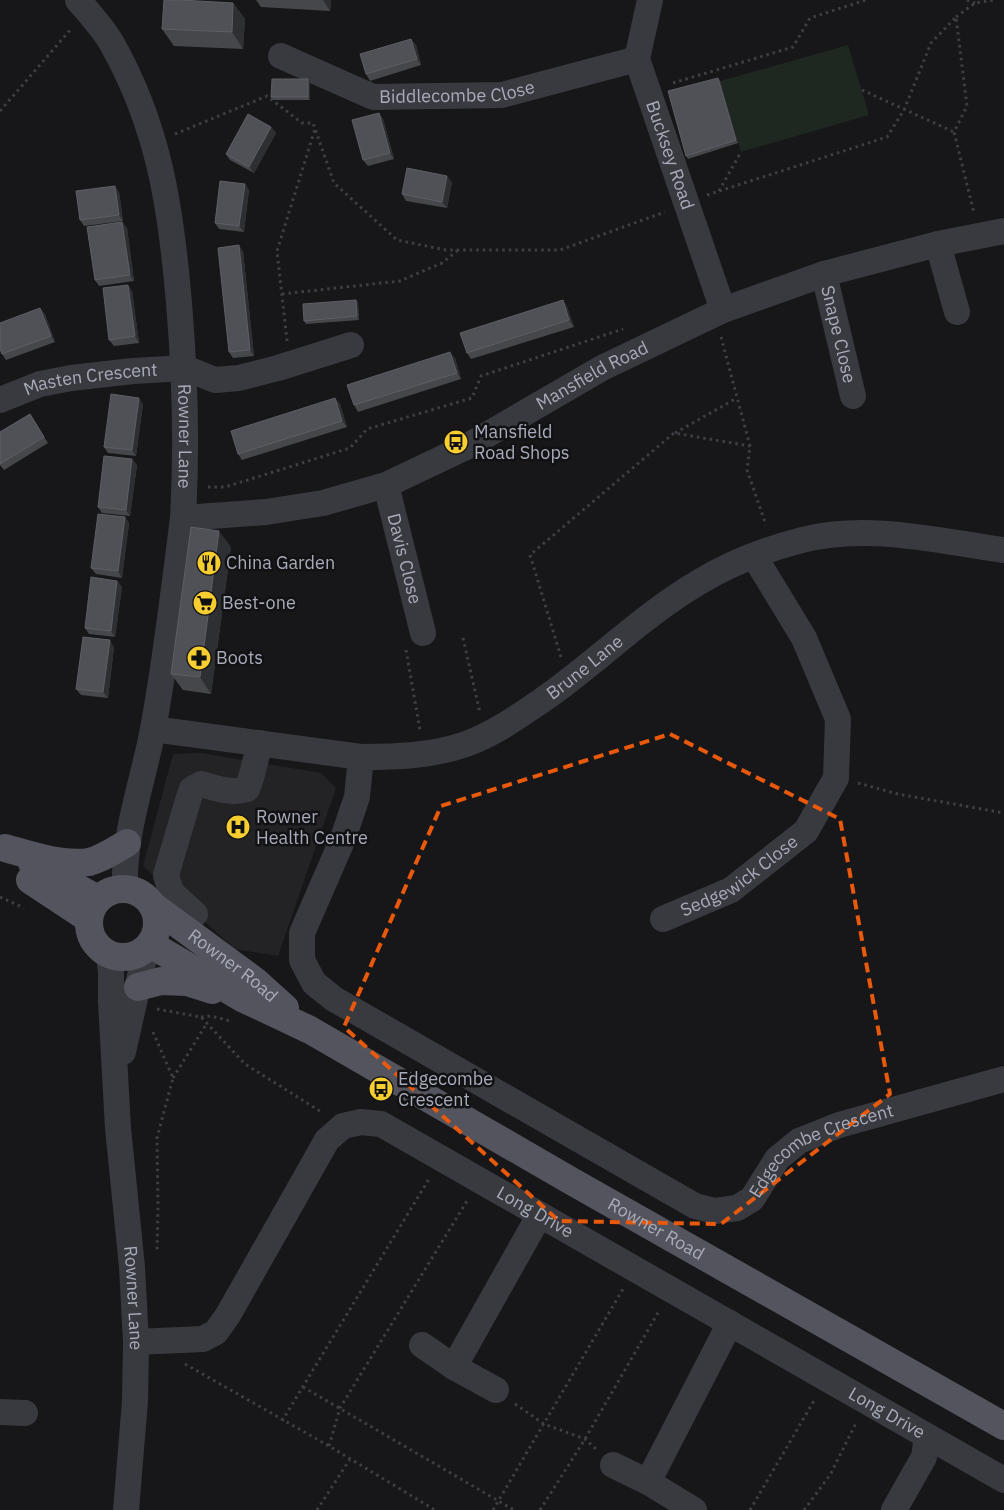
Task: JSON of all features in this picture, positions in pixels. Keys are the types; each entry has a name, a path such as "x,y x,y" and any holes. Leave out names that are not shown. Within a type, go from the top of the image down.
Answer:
{"main road":[{"path":"2,851 43,859 88,862 104,856 127,843"},
{"path":"2,851 94,909"},
{"path":"126,889 141,894 152,905 156,914 157,925 155,935 148,946 138,954 118,957 100,948 93,940 90,930 94,909 106,893 126,889"},
{"name":"Rowner Road","path":"152,905 255,981 310,1030"},
{"name":"Rowner Road","path":"148,946 242,998 310,1030 582,1187 1004,1426"},
{"path":"144,997 161,981 187,982 242,998"}],"street":[{"path":"637,59 650,0"},
{"name":"Rowner Lane","path":"83,5 110,40 138,96 154,143 164,181 174,245 185,368 185,487 183,518 153,729 127,843 124,865 126,889"},
{"name":"Biddlecombe Close","path":"281,56 373,97 502,95 637,59"},
{"name":"Bucksey Road","path":"637,59 686,202 719,312"},
{"name":"Mansfield Road","path":"183,518 266,512 323,503 386,485 466,447 602,368 719,312 824,274 938,244 992,233"},
{"path":"938,244 957,312"},
{"name":"Snape Close","path":"824,274 853,396"},
{"path":"185,368 215,380 238,378 278,368 351,345"},
{"name":"Masten Crescent","path":"0,400 40,384 71,378 133,371 185,368"},
{"name":"Davis Close","path":"386,485 414,641"},
{"name":"Brune Lane","path":"153,729 361,757 394,757 435,753 466,744 499,729 568,682 661,608 701,581 764,552 803,540 845,533 884,533 1004,550"},
{"name":"Sedgewick Close","path":"663,918 731,890 806,831 836,778 838,719 804,638 764,552"},
{"path":"195,914 171,892 166,875 188,797 192,789 201,784 236,792 247,789 260,743"},
{"name":"Edgecombe Crescent","path":"361,757 357,797 354,806 342,841 302,933 302,960 314,983 342,1004 695,1206 715,1211 737,1208 752,1199 777,1159 799,1141 840,1125 1004,1079"},
{"name":"Rowner Lane","path":"116,1087 133,1004 144,997 148,946"},
{"name":"Rowner Lane","path":"109,954 118,1128 132,1267 136,1342 135,1401 126,1510"},
{"name":"Long Drive","path":"136,1342 203,1339 216,1332 228,1315 327,1140 343,1126 361,1122 381,1124 1004,1480"},
{"path":"454,1367 539,1216"},
{"path":"648,1482 730,1323"},
{"path":"422,1345 454,1367 496,1390"},
{"path":"894,1510 924,1458 927,1436"},
{"path":"613,1465 648,1482 694,1510"}],"path":[{"path":"673,84 794,47 810,18 866,0"},
{"path":"967,0 975,3"},
{"path":"154,143 267,96 302,123 312,123 334,184 397,240 446,250 560,250 656,217 686,202 887,137 904,110 931,43 956,17 975,3 994,0"},
{"path":"0,111 83,5"},
{"path":"954,132 967,106 956,17"},
{"path":"862,90 954,132 992,233"},
{"path":"287,344 277,251 315,129"},
{"path":"719,191 741,152"},
{"path":"282,294 400,281 442,264 458,250"},
{"path":"719,312 737,398 750,446 747,470 764,552"},
{"path":"185,487 225,487 350,448 367,428 472,398 481,376 623,329"},
{"path":"568,682 530,556 674,433 737,398"},
{"path":"674,433 750,446"},
{"path":"463,638 485,736"},
{"path":"414,641 424,754"},
{"path":"836,778 898,794 1004,813"},
{"path":"0,897 26,909"},
{"path":"144,997 201,1017 245,1064 325,1114"},
{"path":"157,1254 157,1138 173,1078 207,1023"},
{"path":"150,1024 173,1078"},
{"path":"282,1420 431,1175"},
{"path":"329,1446 340,1408 470,1196"},
{"path":"493,1510 626,1285"},
{"path":"540,1510 585,1439 662,1306"},
{"path":"186,1340 185,1364 329,1446 435,1510"},
{"path":"303,1387 497,1502 514,1510"},
{"path":"496,1390 544,1424 585,1439 613,1465"},
{"path":"750,1510 816,1398"},
{"path":"804,1510 830,1475 858,1420"},
{"path":"317,1510 350,1459"}],"highlighted area":[{"path":"670,734 840,819 890,1094 721,1224 559,1221 344,1027 441,806"}],"shaded area":[{"path":"848,45 869,115 741,152 720,81"},
{"name":"Rowner Health Centre","path":"201,753 321,773 336,788 278,956 235,949 143,866 173,754"}],"building":[{"path":"164,0 233,3 232,32 162,29"},
{"path":"411,39 417,59 366,74 360,54"},
{"path":"718,78 736,140 686,156 668,91"},
{"path":"272,79 308,79 308,97 271,97"},
{"path":"379,113 390,153 363,160 352,120"},
{"path":"248,114 271,127 249,167 226,154"},
{"path":"407,168 447,176 442,202 402,194"},
{"path":"220,181 245,184 239,226 215,223"},
{"path":"115,186 119,215 80,220 76,191"},
{"path":"122,222 130,275 95,280 87,227"},
{"path":"239,245 250,350 229,352 218,248"},
{"path":"128,285 135,336 109,340 103,288"},
{"path":"356,300 357,316 304,321 303,304"},
{"path":"563,300 569,320 467,353 460,333"},
{"path":"40,308 51,336 2,354 0,349 0,323"},
{"path":"450,352 457,373 354,405 347,385"},
{"path":"111,394 139,398 132,450 104,447"},
{"path":"335,398 342,421 238,454 231,431"},
{"path":"30,414 44,437 0,464 0,432"},
{"path":"104,456 132,459 126,510 98,507"},
{"path":"98,514 125,517 118,571 91,568"},
{"path":"191,527 219,531 200,677 171,674"},
{"path":"91,577 117,581 111,631 85,628"},
{"path":"83,637 110,640 103,692 76,689"}],"place":[{"name":"Mansfield Road Shops","path":"456,442"},
{"name":"China Garden","path":"209,563"},
{"name":"Best-one","path":"205,603"},
{"name":"Boots","path":"199,658"},
{"name":"Rowner Health Centre","path":"238,827"},
{"name":"Edgecombe Crescent","path":"381,1089"}]}
